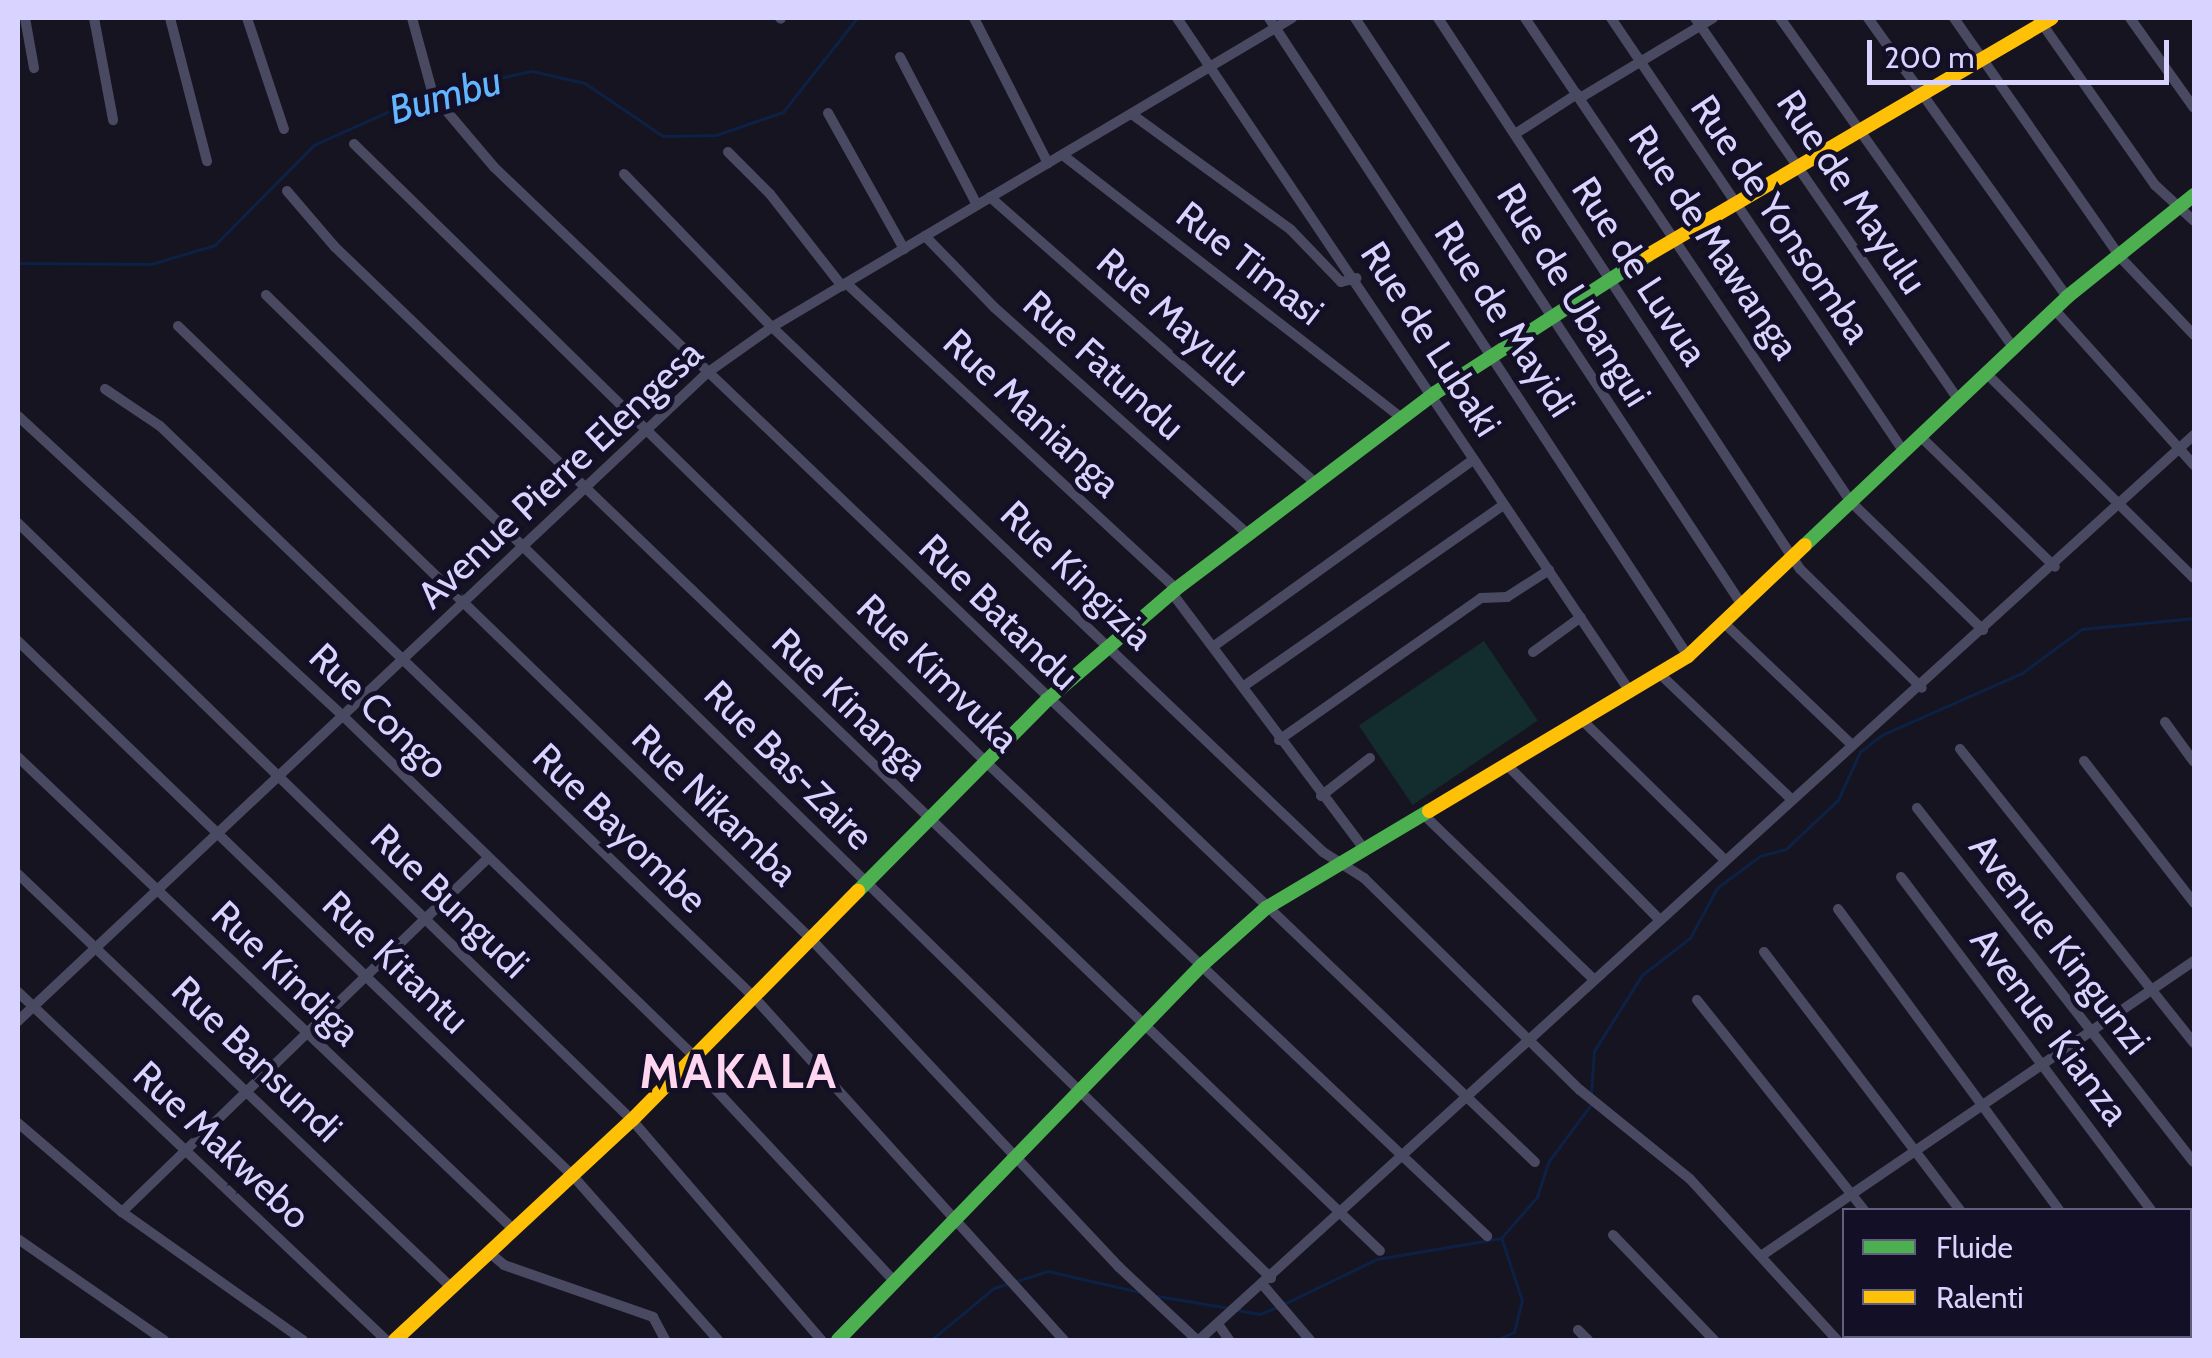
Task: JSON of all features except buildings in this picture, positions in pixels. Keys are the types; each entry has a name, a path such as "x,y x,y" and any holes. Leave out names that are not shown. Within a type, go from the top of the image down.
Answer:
{"street":[{"path":"25,18 34,68"},
{"path":"94,18 113,120"},
{"path":"170,18 207,161"},
{"path":"247,18 284,129"},
{"name":"Rue Batandu","path":"412,18 431,91 494,167 1047,700 1535,1162"},
{"path":"974,18 1048,163"},
{"name":"Rue de Lubaki","path":"1178,18 1435,393 1473,460 1632,694"},
{"name":"Avenue Pierre Elengesa","path":"18,1020 342,715 466,604 707,373 772,327 1215,67 1272,23 1292,18"},
{"name":"Rue de Ubangui","path":"1355,18 1462,174 1552,323 1742,605"},
{"name":"Rue de Luvua","path":"1438,18 1793,557 1922,688"},
{"name":"Rue de Mawanga","path":"1525,18 1851,502 1983,630"},
{"name":"Rue de Yonsomba","path":"1610,18 1734,207 1904,452"},
{"path":"1515,134 1640,62 1698,21 1713,18"},
{"path":"1780,18 2014,348"},
{"path":"1868,18 2067,297"},
{"path":"1954,18 2120,257 2194,335"},
{"path":"2130,18 2194,108"},
{"path":"395,1340 632,1120 1047,700 1174,590 1435,393 1552,323 1676,237 1800,170 2044,20 2155,185 2194,222"},
{"name":"Rue de Mayulu","path":"1698,21 1958,401"},
{"name":"Rue de Mayidi","path":"1272,23 1688,656"},
{"path":"900,57 977,205"},
{"path":"828,114 904,248"},
{"path":"1133,115 1290,230 1341,282 1357,278"},
{"name":"Rue Kimvuka","path":"354,144 986,762 1406,1154 1487,1236"},
{"name":"Rue Manianga","path":"728,152 770,194 844,284 1174,590 1278,740 1364,849"},
{"name":"Rue Timasi","path":"1064,156 1401,417"},
{"name":"Rue Kingizia","path":"624,174 772,327 1108,647 1532,1042 1690,1180 1837,1340"},
{"name":"Rue Kinanga","path":"287,191 336,247 585,489 1380,1251"},
{"path":"838,1340 1080,1096 1202,965 1266,908 1662,676 1922,438 2067,297 2194,195"},
{"name":"Rue Mayulu","path":"990,197 1316,484"},
{"name":"Rue Fatundu","path":"925,236 995,308 1248,534"},
{"name":"Rue Bas-Zaire","path":"266,295 526,546 1267,1281 1310,1340"},
{"path":"2054,310 2194,465"},
{"name":"Rue Nikamba","path":"178,326 810,938 1016,1158 1198,1340"},
{"path":"1988,375 2194,578"},
{"name":"Rue Bayombe","path":"104,389 160,426 753,996 1064,1340"},
{"name":"Rue Congo","path":"18,416 342,715 691,1058 896,1282"},
{"path":"1198,1340 1532,1042 1593,979 1852,745 1922,688 2055,568 2115,504 2194,435"},
{"path":"1922,438 2055,568"},
{"path":"1214,646 1473,460"},
{"path":"1244,686 1503,504"},
{"name":"Rue Bungudi","path":"18,523 632,1120 821,1340"},
{"path":"1278,740 1482,598 1507,597 1548,570"},
{"path":"1534,652 1580,617"},
{"path":"1724,622 1852,745"},
{"name":"Rue Kitantu","path":"18,641 573,1176 718,1340"},
{"path":"1662,676 1792,800"},
{"path":"1584,722 1725,860"},
{"path":"2164,722 2194,762"},
{"path":"1960,748 2194,1043"},
{"name":"Rue Kindiga","path":"18,757 514,1230"},
{"path":"1320,796 1370,758"},
{"path":"2084,761 2194,902"},
{"path":"1509,767 1659,919"},
{"name":"Avenue Kingunzi","path":"1917,808 2089,1034 2194,1162"},
{"path":"1423,814 1593,979"},
{"path":"122,1212 486,859"},
{"name":"Rue Bansundi","path":"18,874 97,945 454,1289"},
{"name":"Avenue Kianza","path":"1902,877 2150,1208"},
{"path":"1838,909 2058,1208"},
{"path":"1764,952 1959,1208"},
{"path":"1760,1256 1849,1190 2043,1065 2194,961"},
{"name":"Rue Makwebo","path":"18,992 386,1340"},
{"path":"1697,1000 1862,1208"},
{"path":"18,1123 122,1212 303,1340"},
{"path":"1614,1235 1714,1340"},
{"path":"18,1239 164,1340"},
{"path":"490,1254 504,1265 653,1317 664,1340"},
{"path":"408,1340 416,1324"},
{"path":"1218,1324 1228,1340"},
{"path":"1578,1330 1588,1340"}],"green space":[{"path":"1484,641 1538,721 1412,805 1359,725"}],"waterway":[{"name":"Bumbu","path":"437,91 532,71 585,83 663,136 716,135 783,112 857,18"},
{"name":"Bumbu","path":"18,263 151,264 215,245 314,145 430,93"},
{"path":"1591,1093 1594,1051 1642,975 1690,938 1717,888 1760,856 1786,849 1838,800 1860,752 1882,735 2022,673 2082,629 2194,618"},
{"path":"1284,1304 1377,1259 1501,1238 1537,1197 1549,1161 1590,1106"},
{"path":"1497,1340 1514,1332 1522,1301 1502,1240"},
{"path":"1017,1281 1048,1271 1140,1292"},
{"path":"931,1340 994,1288 1009,1283"},
{"path":"1158,1296 1229,1308"},
{"path":"1237,1310 1260,1314 1277,1307"}],"traffic: fast":[{"path":"1805,545 2067,297 2194,195"},
{"path":"858,891 1047,700 1176,589 1435,393 1648,255"},
{"path":"838,1340 1202,965 1266,908 1429,811"}],"traffic: slow":[{"path":"1648,255 2052,18"},
{"path":"1429,811 1688,656 1805,545"},
{"path":"395,1340 632,1120 858,891"}],"district":[{"name":"MAKALA","path":"739,1072"}]}
